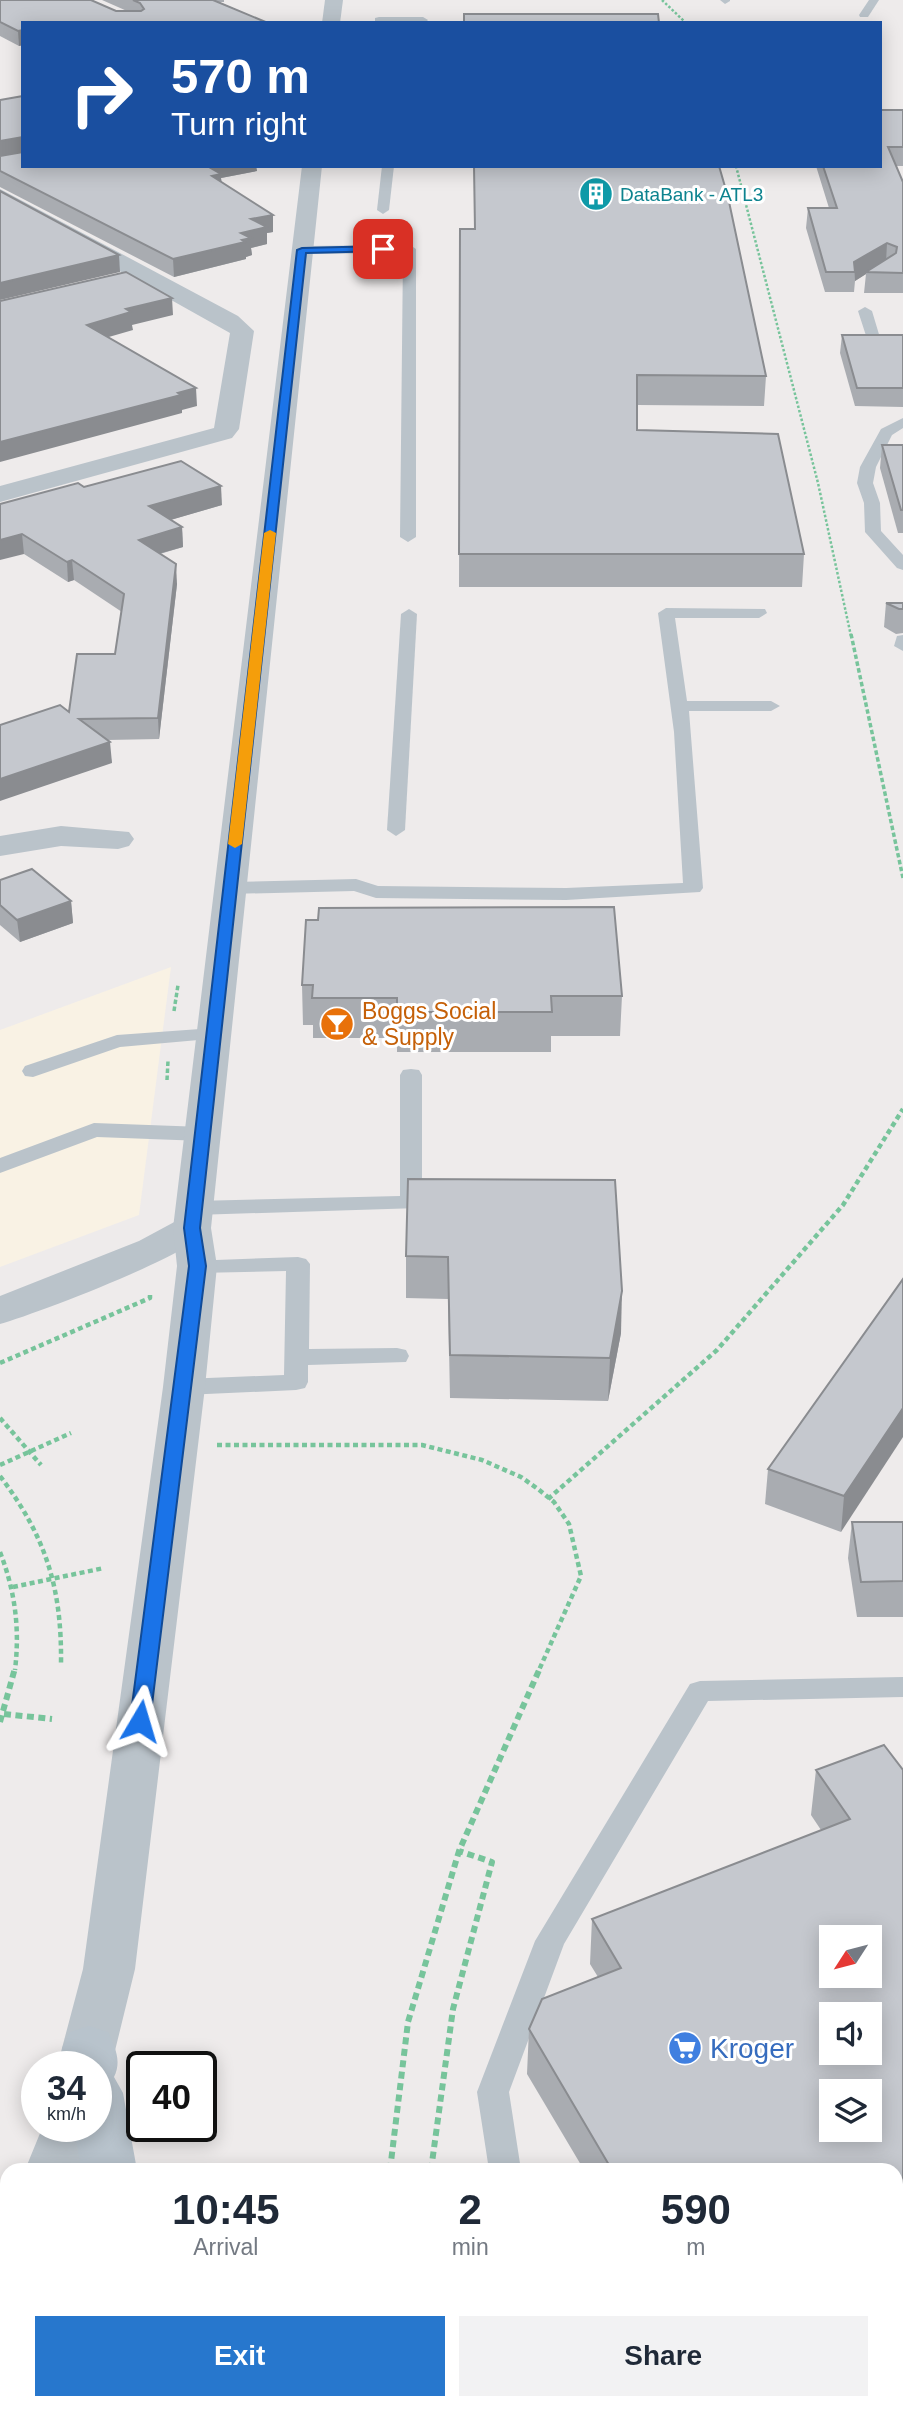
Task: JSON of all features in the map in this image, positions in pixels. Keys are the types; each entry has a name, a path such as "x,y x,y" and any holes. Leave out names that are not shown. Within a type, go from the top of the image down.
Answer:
{"main road":[{"path":"104,2142 108,2163"}],"street":[{"path":"331,21 334,0"},
{"path":"93,2051 109,1969 184,1387 197,1266 193,1218 312,168"},
{"path":"0,195 149,275 230,321 242,331 226,429 223,433 0,494"},
{"path":"115,283 149,275"},
{"path":"0,846 61,836 118,839"},
{"path":"0,1311 153,1250 193,1218"},
{"path":"56,2163 64,2142"}],"lane":[{"path":"864,15 874,0"},
{"path":"380,21 423,20"},
{"path":"383,211 388,168"},
{"path":"302,250 410,249 408,537"},
{"path":"865,311 875,345 903,346"},
{"path":"903,422 886,432 868,467 865,483 872,503 873,532 903,565"},
{"path":"230,888 356,885 376,892 507,891 566,894 693,888 679,706 666,613 759,613"},
{"path":"396,830 409,614"},
{"path":"903,640 903,646"},
{"path":"679,706 771,706"},
{"path":"33,1071 117,1041 214,1034"},
{"path":"193,1218 411,1203 411,1075"},
{"path":"0,1166 94,1130 203,1134"},
{"path":"184,1387 296,1382 298,1264 197,1266"},
{"path":"297,1357 397,1356"},
{"path":"504,2163 493,2092 550,1941 700,1691 903,1687"}],"path":[{"path":"662,0 685,21"},
{"path":"738,168 818,483 903,878"},
{"path":"548,1499 717,1350 843,1205 903,1109"},
{"path":"0,1363 150,1298 151,1286"},
{"path":"0,1418 41,1465"},
{"path":"0,1465 71,1433"},
{"path":"218,1445 422,1445 489,1462 521,1478 548,1499 567,1518 576,1548 581,1576 459,1851 408,2022 391,2163"},
{"path":"0,1476 18,1498 43,1541 55,1578 62,1633 61,1664"},
{"path":"0,1552 13,1587 16,1632 14,1672 0,1722"},
{"path":"13,1587 104,1568"},
{"path":"4,1714 52,1719"},
{"path":"431,2163 453,2009 492,1862 459,1851"}],"shaded area":[{"path":"171,967 139,1215 0,1267 0,1030"}],"building":[{"path":"0,0 91,0 116,11 141,11 144,9 140,3 133,0 213,0 263,21 21,21 21,30 18,31 0,22"},
{"path":"464,14 658,14 659,21 464,21"},
{"path":"21,96 21,137 0,141 0,100"},
{"path":"882,110 903,110 903,147 888,147 903,182 903,273 866,272 896,253 897,247 887,243 854,262 855,272 826,272 808,208 837,208 824,168 882,168"},
{"path":"21,152 21,168 210,168 221,174 212,176 273,215 251,219 267,227 241,233 251,238 242,240 245,242 173,259 0,171 0,156"},
{"path":"474,168 720,168 766,376 637,375 637,430 778,434 804,554 459,554 460,229 475,229"},
{"path":"0,191 119,255 0,283"},
{"path":"126,272 172,298 126,309 131,312 87,325 196,388 178,393 181,395 0,442 0,301"},
{"path":"842,335 903,335 903,388 857,388"},
{"path":"882,445 903,445 903,510 901,510"},
{"path":"181,461 221,486 149,506 182,527 139,540 176,564 158,718 79,719 110,742 0,779 0,725 60,705 69,712 77,654 115,654 124,594 72,560 67,562 22,534 0,540 0,504 78,483 84,487"},
{"path":"886,603 903,603 903,609 899,609"},
{"path":"32,869 71,901 17,920 0,905 0,880"},
{"path":"614,907 622,996 551,996 552,1012 397,1012 397,998 312,998 313,985 302,985 306,920 318,920 319,908"},
{"path":"408,1179 615,1180 622,1291 610,1358 450,1355 448,1257 406,1256"},
{"path":"903,1279 903,1408 844,1496 768,1469"},
{"path":"852,1522 903,1522 903,1581 861,1582"},
{"name":"Kroger","path":"884,1745 903,1770 903,2163 608,2163 529,2029 542,1999 621,1968 592,1919 850,1819 816,1770"}],"slow traffic":[{"path":"235,844 270,533"}],"place":[{"name":"DataBank - ATL3","path":"596,194"},
{"name":"Boggs Social & Supply","path":"337,1024"},
{"name":"Kroger","path":"685,2048"}],"route":[{"path":"140,1721 184,1387 197,1266 192,1228 302,250 383,249"}]}
